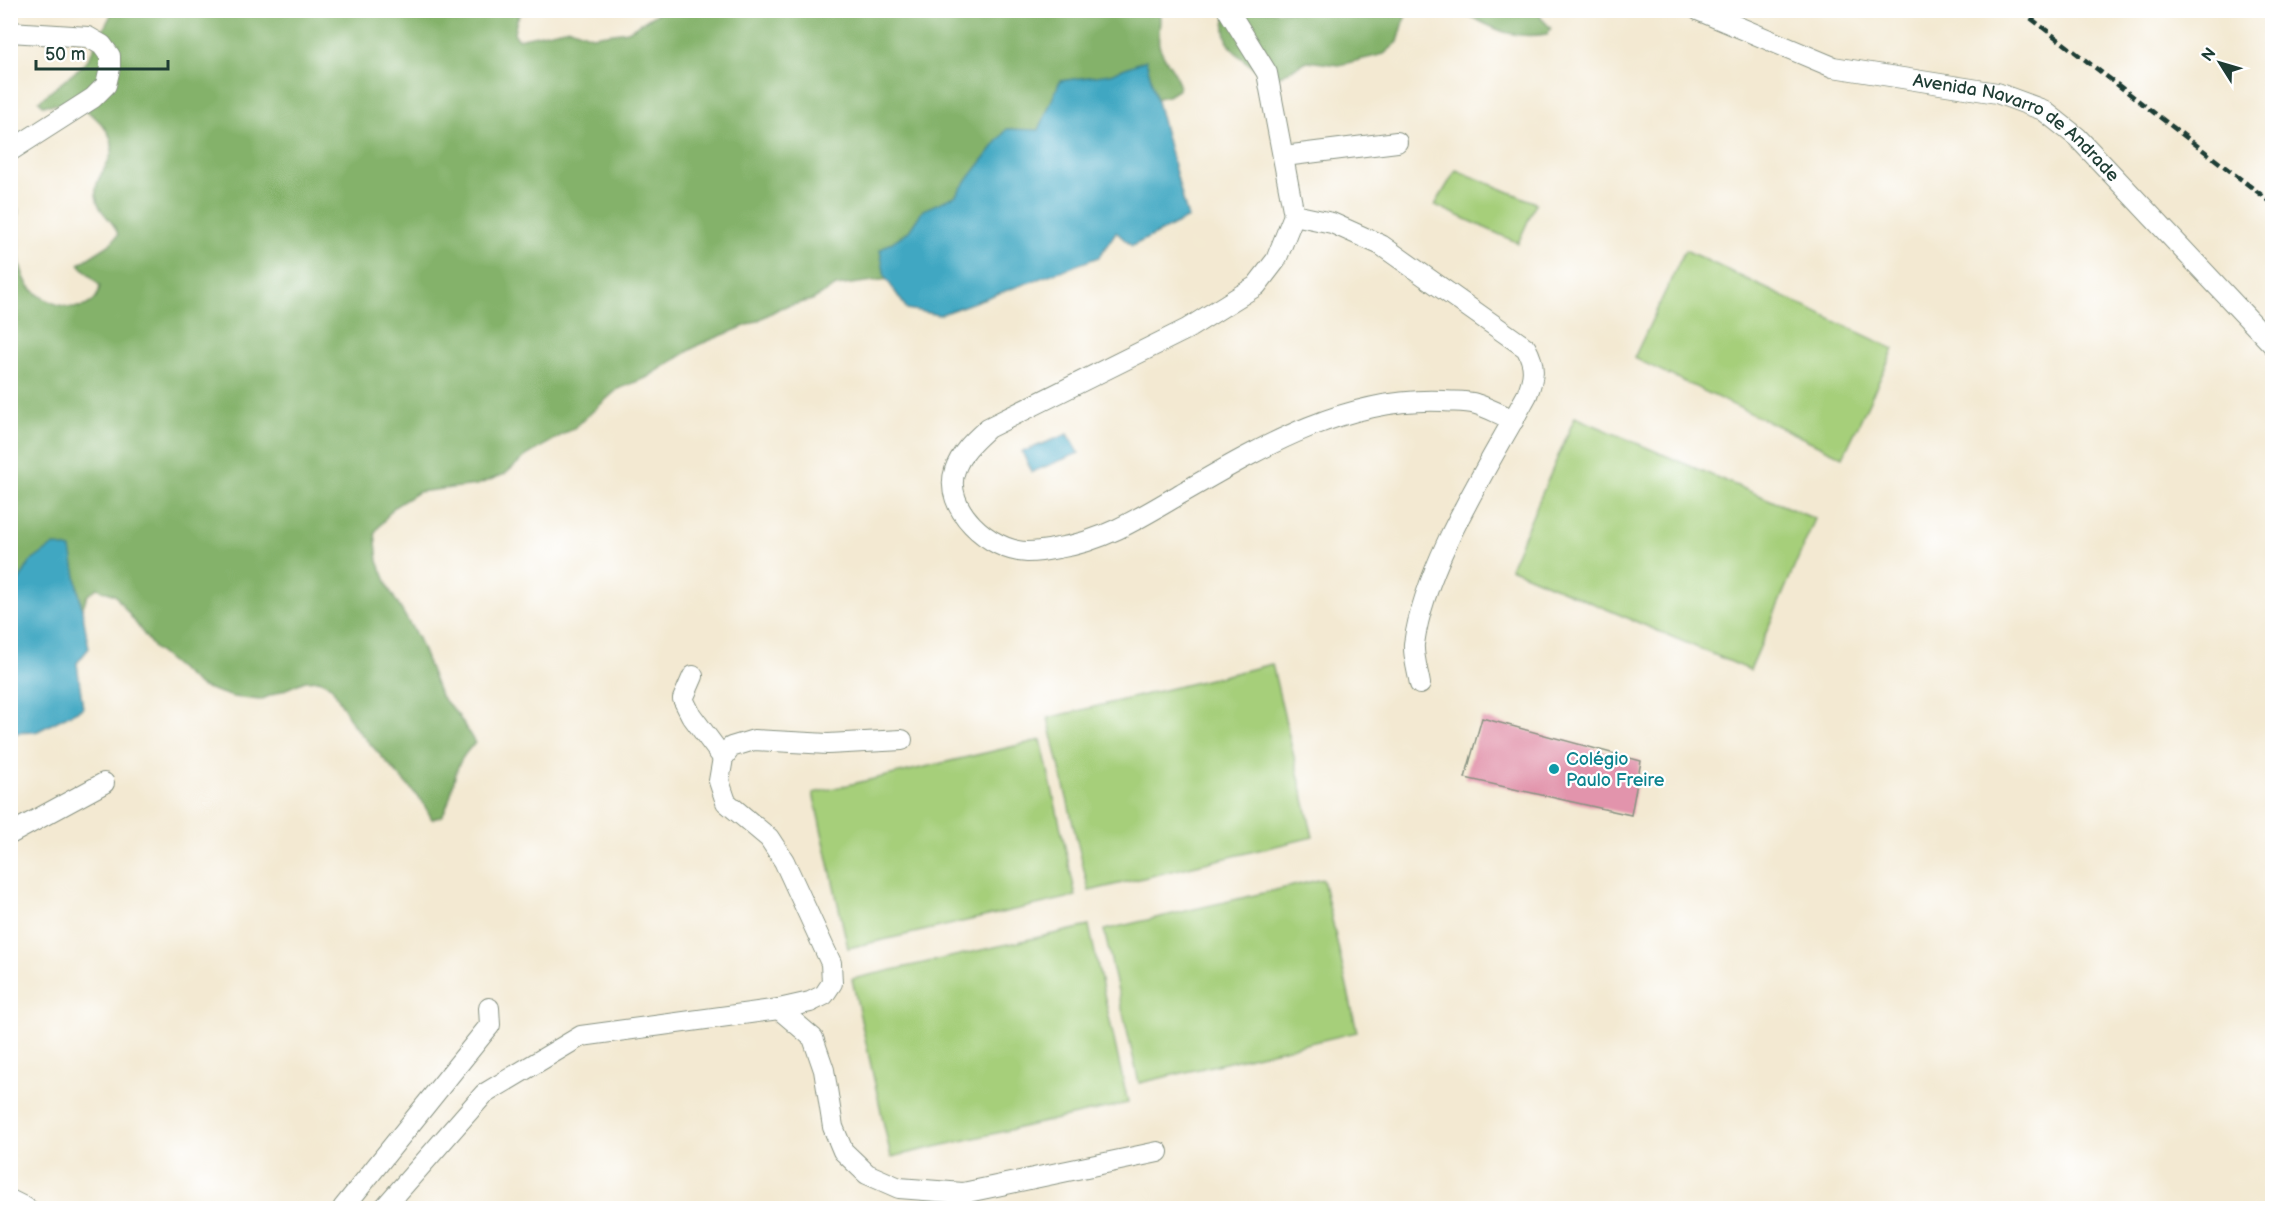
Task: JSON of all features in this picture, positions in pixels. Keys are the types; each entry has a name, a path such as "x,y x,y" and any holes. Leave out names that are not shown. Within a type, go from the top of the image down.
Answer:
{"street":[{"path":"1228,10 1267,73 1284,156 1294,215 1276,260 1256,286 1187,329 988,428 966,448 954,471 952,494 963,514 981,532 1000,544 1026,552 1061,548 1119,530 1245,457 1305,428 1368,407 1420,400 1474,403 1514,420"},
{"name":"Avenida Navarro de Andrade","path":"1698,10 1833,67 1997,93 2043,110 2077,137 2272,344"},
{"path":"10,32 88,37 102,45 110,56 110,68 106,85 93,98 10,151"},
{"path":"1284,156 1397,142"},
{"path":"1294,215 1332,223 1381,245 1526,348 1533,359 1534,376 1514,420 1462,513 1427,593 1414,646 1420,684"},
{"path":"693,676 683,699 691,716 723,758"},
{"path":"384,1209 484,1094 581,1036 779,1009 810,1002 824,995 832,983 831,963 784,861 769,838 726,802 719,781 723,758 731,747 754,740 828,744 902,740"},
{"path":"10,834 105,783"},
{"path":"343,1209 490,1025 489,1008"},
{"path":"779,1009 813,1038 824,1071 833,1127 843,1151 867,1174 899,1188 963,1193 1158,1152"},
{"path":"10,1200 26,1209"}],"green space":[{"path":"663,10 1159,11 1159,45 1174,71 1179,89 1168,96 1126,104 896,278 836,286 812,300 780,308 755,322 698,345 646,378 618,389 574,428 526,456 505,474 477,485 418,492 394,507 375,532 378,561 389,589 418,638 440,695 458,715 475,743 460,761 442,816 432,819 422,801 354,726 331,686 319,680 305,681 260,700 233,697 200,686 154,648 115,595 97,588 87,596 76,626 11,656 11,204 18,209 19,257 27,283 43,298 54,303 66,307 88,304 96,297 100,286 79,264 109,245 118,235 97,202 96,195 98,180 111,154 111,140 101,123 87,111 71,106 43,105 39,101 86,63 113,11 523,11 517,19 514,33 518,39 570,28 592,36 628,31"},
{"path":"1226,11 1407,11 1398,42 1384,54 1339,65 1307,61 1280,76 1266,77 1233,50 1228,43 1225,24"},
{"path":"1460,11 1539,11 1541,18 1551,28 1547,34 1511,34"},
{"path":"1456,170 1536,203 1518,243 1435,205"},
{"path":"1685,250 1894,349 1843,457 1634,358"},
{"path":"1575,417 1815,519 1750,670 1510,568"},
{"path":"1272,664 1313,837 1089,891 1048,718"},
{"path":"1041,740 1076,896 848,948 813,793"},
{"path":"1323,879 1357,1032 1139,1083 1104,930"},
{"path":"1089,926 1128,1103 891,1157 852,979"}],"water":[{"path":"1146,60 1188,218 1132,246 1116,232 1099,257 939,315 907,309 885,277 880,250 909,231 923,210 955,196 1007,129 1039,130 1060,81 1110,74"},
{"path":"1068,434 1079,453 1032,472 1022,452"},
{"path":"54,545 71,549 89,648 77,663 83,708 36,732 11,733 11,594 30,562"}],"building":[{"name":"Colégio Paulo Freire","path":"1482,718 1641,761 1631,815 1465,778"}],"railway":[{"path":"2020,10 2272,203"}],"place":[{"name":"Colégio Paulo Freire","path":"1554,769"}]}
